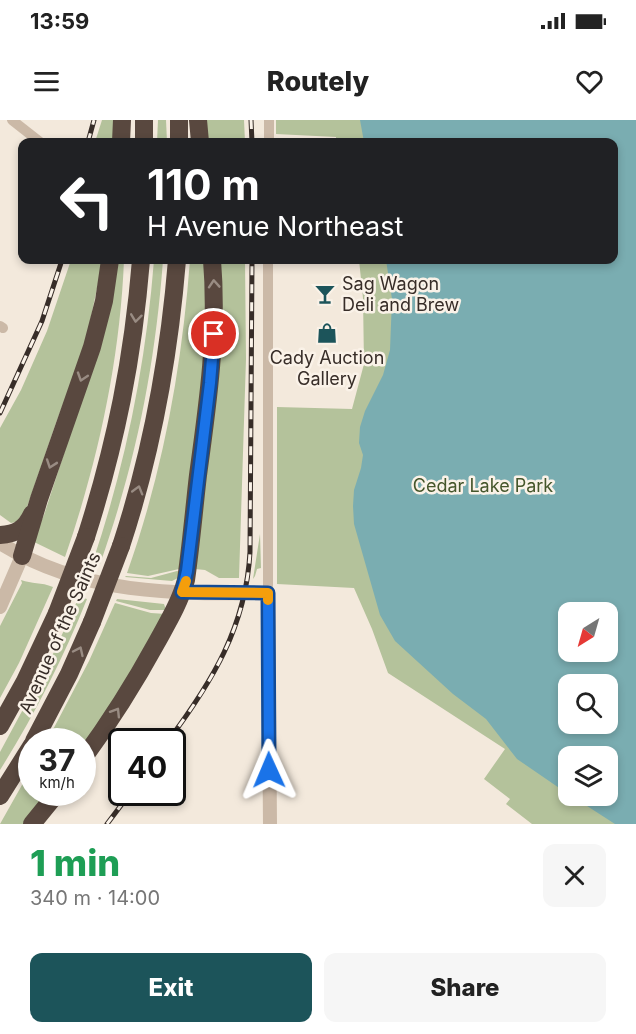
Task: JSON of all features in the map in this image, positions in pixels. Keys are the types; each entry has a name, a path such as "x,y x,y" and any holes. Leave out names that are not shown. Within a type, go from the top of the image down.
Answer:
{"highway":[{"path":"144,120 144,138"},
{"path":"179,120 179,138"},
{"path":"198,120 200,138"},
{"path":"121,138 122,121"},
{"path":"22,556 39,499 92,347 104,301 109,264"},
{"name":"Avenue of the Saints","path":"0,726 25,681 57,613 86,537 102,486 124,395 132,349 141,264"},
{"name":"Avenue of the Saints","path":"40,728 92,622 121,546 140,487 160,401 177,264"},
{"path":"96,742 133,685 182,592 186,580 210,383 214,334 212,264"},
{"path":"0,535 22,529 30,519 39,499"},
{"path":"0,796 18,767"},
{"path":"32,824 47,806"}],"street":[{"path":"12,120 35,138"},
{"path":"269,120 269,138"},
{"path":"268,264 270,824"},
{"path":"0,543 22,556 57,571 105,585 140,591 268,593"},
{"path":"0,607 22,556"}],"green space":[{"path":"102,120 115,120 114,138 96,138"},
{"path":"158,120 166,120 167,138 157,138"},
{"path":"204,120 244,120 245,138 206,138"},
{"name":"Cedar Lake Park","path":"276,120 636,120 636,824 532,824 506,804 510,799 484,779 505,749 388,673 354,588 277,584 277,407 352,409 364,364 363,298 359,264 618,264 618,138 336,138 276,134"},
{"path":"70,264 102,264 85,345 26,510 16,522 11,523 0,515 0,428 21,390 47,331"},
{"path":"115,264 124,264 118,335 105,410 88,485 65,557 32,541 44,515 93,364"},
{"path":"154,264 163,264 155,338 142,414 124,489 100,564 93,561 125,450 140,375"},
{"path":"190,264 205,264 208,337 179,569 148,576 127,573 161,458 176,379"},
{"path":"218,264 245,264 246,359 239,578 219,578 205,570 195,569"},
{"path":"260,534 261,568 257,569 253,579"},
{"path":"181,572 178,578 172,581 125,577 151,578"},
{"path":"21,580 53,587 19,663 0,698 0,626 22,583"},
{"path":"79,597 87,599 47,687 26,728 18,728 18,740 0,770 0,752 55,650"},
{"path":"117,599 164,604 166,610 150,610 116,601"},
{"path":"115,603 151,613 166,614 96,730 96,728 54,728 89,661"},
{"path":"18,792 18,806 39,806 24,824 0,824"}],"water":[{"name":"Cedar Lake Park","path":"360,120 636,120 636,824 615,824 587,806 618,806 618,746 558,746 558,787 517,759 486,719 453,694 395,641 380,615 354,524 353,506 354,490 363,455 359,443 360,427 365,411 383,375 390,350 392,299 387,264 618,264 618,138 363,138"}],"railway":[{"path":"89,138 94,120"},
{"path":"251,120 252,138"},
{"path":"0,413 42,321 61,264"},
{"path":"177,728 199,697 224,652 242,605 247,579 250,552 252,264"},
{"path":"107,824 120,806"}],"slow traffic":[{"path":"186,581 182,592 268,593 268,600"}],"place":[{"name":"Sag Wagon Deli and Brew","path":"325,294"},
{"name":"Cady Auction Gallery","path":"327,333"}],"route":[{"path":"214,334 186,580 182,592 268,593 269,770"}]}
